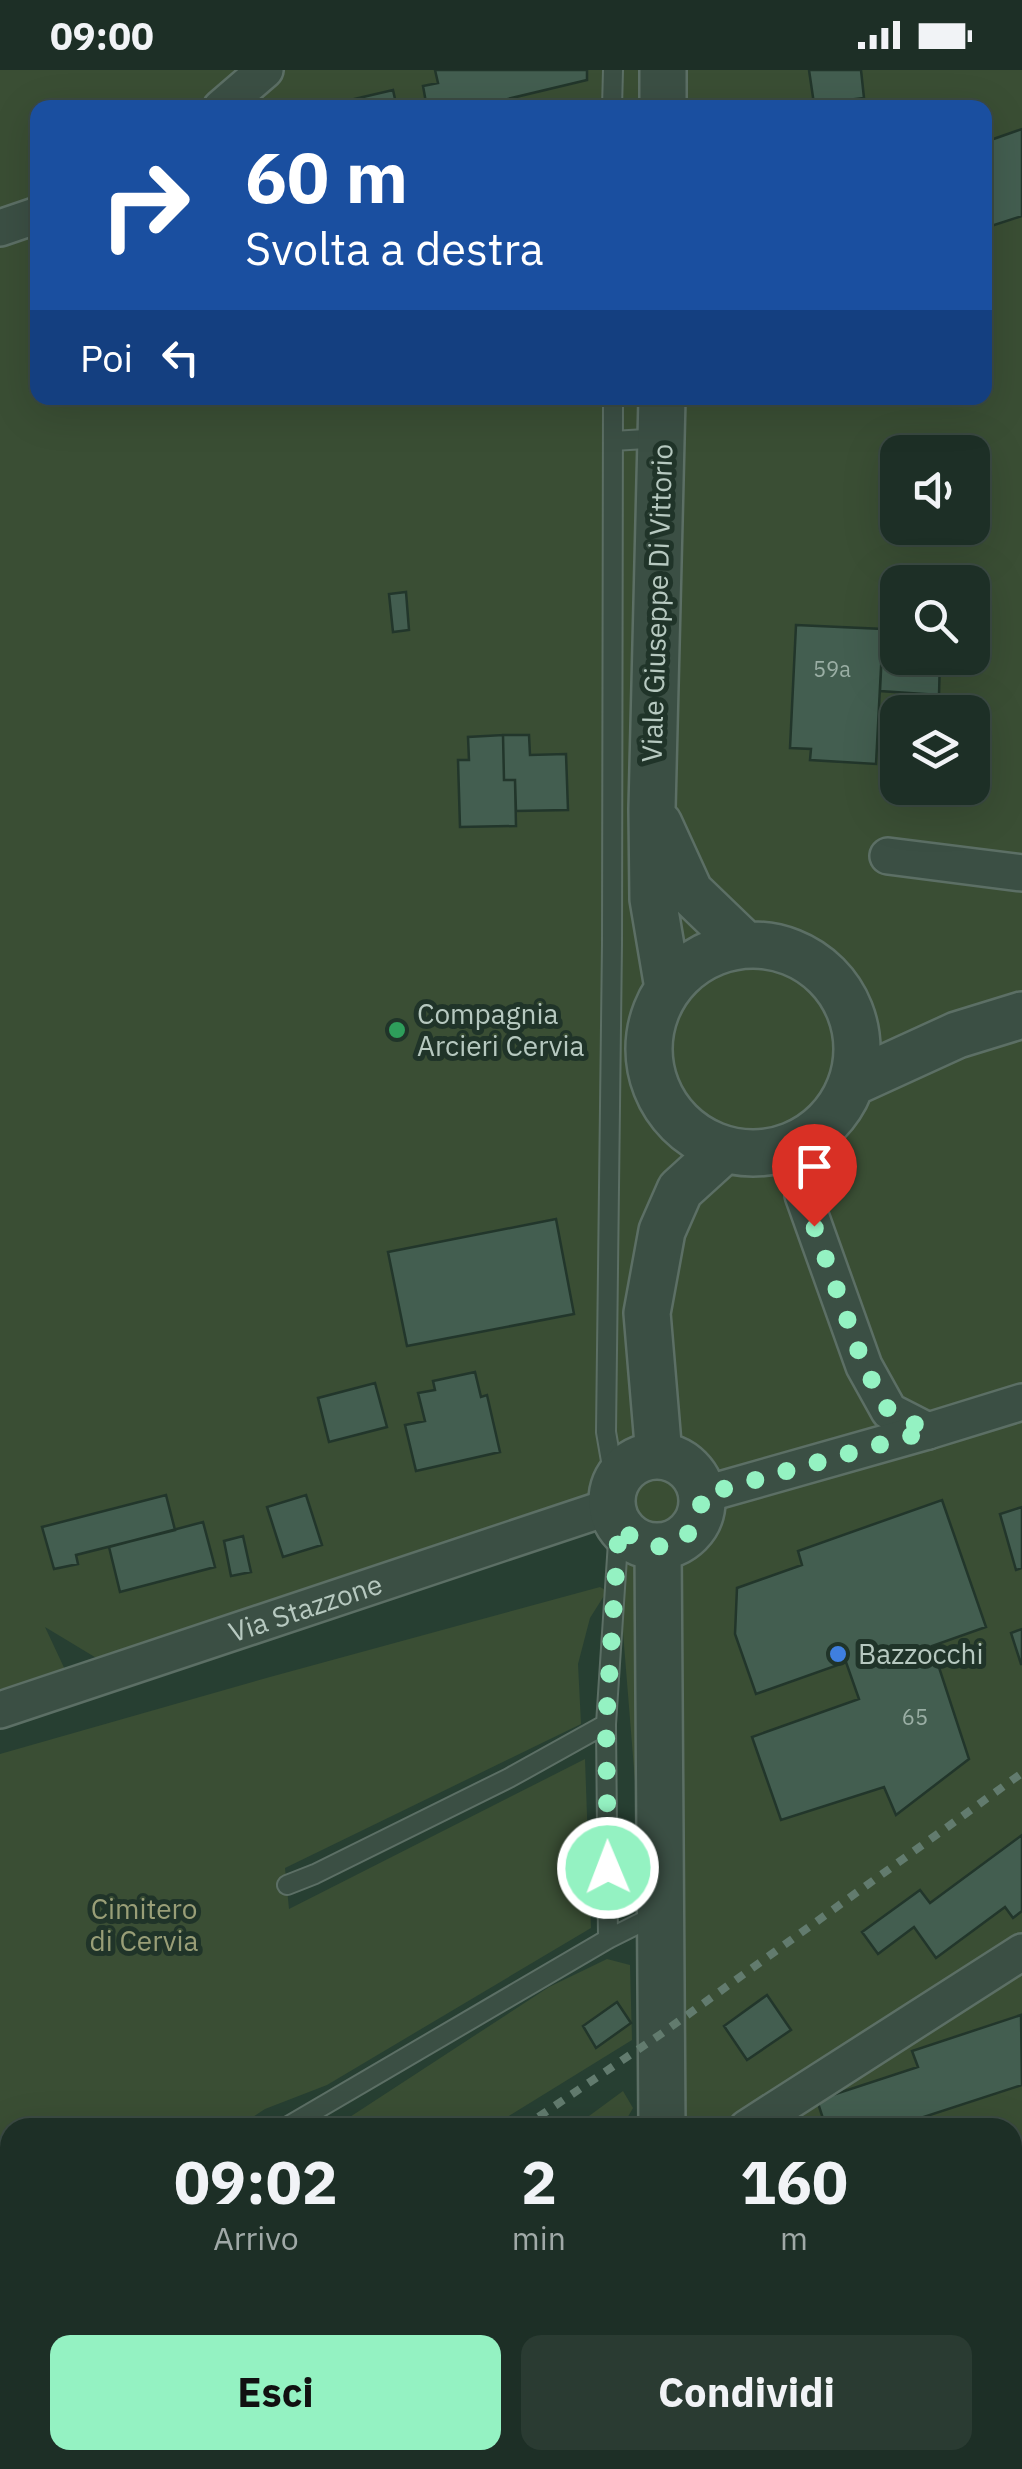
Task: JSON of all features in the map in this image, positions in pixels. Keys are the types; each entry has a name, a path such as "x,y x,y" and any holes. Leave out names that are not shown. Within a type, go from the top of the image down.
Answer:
{"street":[{"path":"230,100 265,70"},
{"path":"663,70 663,100"},
{"path":"0,228 30,219"},
{"name":"Viale Giuseppe Di Vittorio","path":"662,418 652,809 653,899 668,988"},
{"name":"Viale Giuseppe Di Vittorio","path":"652,809 690,892 745,945"},
{"path":"888,856 1022,873"},
{"path":"662,1100 678,1122 700,1139 724,1150 754,1154 784,1149 812,1136 836,1112 852,1083 858,1050 852,1017 836,986 812,962 780,948 745,945 716,952 689,966 668,988 655,1014 649,1043 651,1072 662,1100 680,1190"},
{"path":"852,1083 957,1035 1022,1015"},
{"path":"852,1017 905,1032 957,1035"},
{"path":"812,1136 802,1159 803,1194 864,1366 889,1411 928,1431"},
{"path":"659,1456 647,1313 662,1231 680,1190 724,1150"},
{"path":"702,1495 1022,1402"},
{"path":"626,1516 673,1544 696,1525 702,1510 697,1480 674,1459 659,1456 646,1457 623,1472 626,1516 661,1913 669,2118"},
{"name":"Via Stazzone","path":"0,1710 626,1516"},
{"path":"763,2118 1022,1952"}],"lane":[{"path":"612,100 613,70"},
{"path":"608,1939 606,1724 626,1516 606,1432 613,405"},
{"path":"613,441 662,418"},
{"path":"286,1885 508,1778 606,1724"},
{"path":"301,2118 608,1939 661,1913"}],"green space":[{"path":"0,70 1022,70 1022,2118 662,2118 612,1495 118,1671 45,1627 67,1674 0,1689"},
{"name":"Cimitero di Cervia","path":"600,1587 607,1591 590,1618 578,1664 581,1724 285,1868 289,1909 585,1759 591,1928 327,2085 252,2118 0,2118 0,1754"},
{"path":"607,1959 630,1965 632,2040 506,2118 348,2118 549,1987"},
{"path":"623,2091 633,2108 627,2118 586,2118"}],"building":[{"path":"435,70 587,70 587,80 503,100 426,100 423,86 438,83"},
{"path":"809,70 861,70 864,98 813,100"},
{"path":"393,90 395,100 350,100"},
{"path":"1022,129 1022,216 992,226 992,140"},
{"path":"406,592 409,630 393,632 389,594"},
{"path":"796,625 880,629 876,764 810,760 811,749 790,748"},
{"path":"881,675 940,675 939,695 880,691"},
{"path":"503,735 529,735 530,755 566,754 568,810 516,811 515,780 504,780"},
{"path":"503,735 504,780 515,780 516,826 460,827 458,760 469,760 468,737"},
{"path":"556,1219 574,1314 407,1346 388,1252"},
{"path":"475,1372 481,1397 487,1395 500,1452 416,1471 405,1425 425,1421 418,1393 435,1390 433,1381"},
{"path":"375,1383 387,1427 329,1442 318,1398"},
{"path":"166,1495 175,1530 76,1555 78,1564 54,1569 42,1527"},
{"path":"306,1495 322,1545 283,1557 267,1507"},
{"name":"Bazzocchi","path":"942,1500 986,1627 932,1646 969,1759 896,1815 884,1787 781,1820 752,1737 859,1699 846,1662 756,1694 735,1634 737,1588 802,1565 798,1551"},
{"path":"1022,1507 1022,1568 1016,1570 1000,1514"},
{"path":"203,1522 215,1567 120,1592 109,1547"},
{"path":"243,1536 251,1572 231,1576 224,1541"},
{"path":"1022,1629 1022,1664 1021,1664 1011,1633"},
{"path":"1022,1835 1022,1911 1013,1918 1005,1907 936,1958 914,1927 878,1954 862,1932 920,1890 930,1903"},
{"path":"767,1995 791,2030 747,2060 724,2026"},
{"path":"617,2002 631,2023 596,2048 583,2026"},
{"path":"1021,2015 1022,2085 921,2118 823,2118 817,2100 918,2067 912,2051"}],"railway":[{"path":"537,2118 661,2034 1022,1773"}],"place":[{"name":"Compagnia Arcieri Cervia","path":"397,1030"},
{"name":"Bazzocchi","path":"838,1654"}],"route":[{"path":"608,1868 606,1724 619,1526 642,1545 673,1544 696,1525 702,1495 928,1431 889,1411 864,1366 814,1226"}]}
